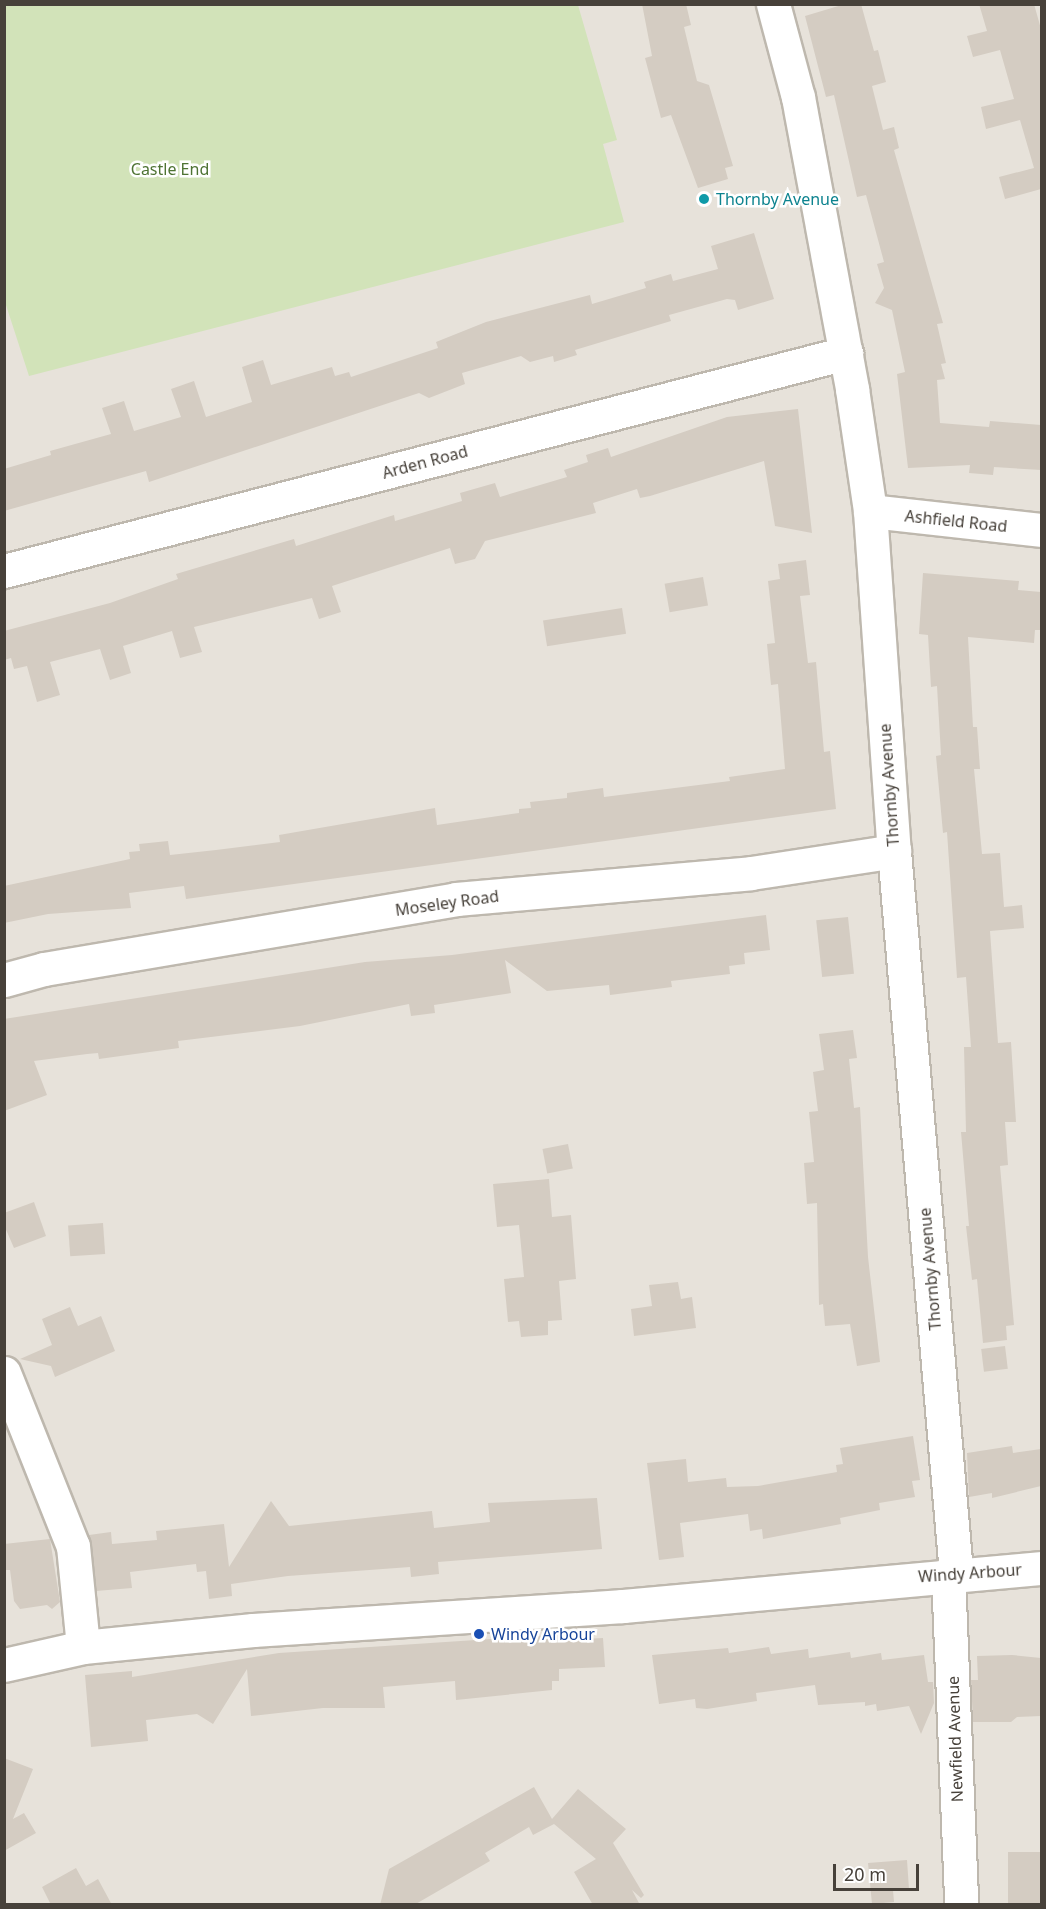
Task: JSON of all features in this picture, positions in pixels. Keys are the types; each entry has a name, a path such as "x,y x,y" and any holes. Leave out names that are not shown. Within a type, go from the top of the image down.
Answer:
{"street":[{"name":"Thornby Avenue","path":"773,4 798,97 846,352 870,511 894,851 952,1573"},
{"name":"Arden Road","path":"4,571 846,352"},
{"name":"Ashfield Road","path":"870,511 1041,530"},
{"name":"Moseley Road","path":"4,981 44,969 456,899 751,873 894,851"},
{"path":"4,1373 73,1546 83,1647"},
{"name":"Windy Arbour","path":"4,1665 83,1647 253,1630 622,1606 952,1573 1041,1568"},
{"name":"Newfield Avenue","path":"952,1573 961,1905"}],"shaded area":[{"path":"5,5 1041,5 1041,1904 5,1904"}],"green space":[{"name":"Castle End","path":"4,5 578,5 617,140 603,144 624,222 29,376 5,302"}],"building":[{"path":"642,4 686,4 691,25 684,27 697,81 709,85 733,166 725,168 728,179 698,188 671,115 661,118 645,58 652,56"},
{"path":"845,4 861,4 874,51 878,50 886,82 872,86 883,130 894,127 899,148 894,150 943,323 937,324 946,363 941,364 945,379 937,380 940,423 989,427 990,421 1041,425 1041,470 994,467 993,475 969,473 970,465 908,468 897,374 905,372 892,310 875,303 884,288 877,264 884,262 866,195 857,197 834,95 826,97 805,16"},
{"path":"979,4 1034,4 1041,29 1041,189 1005,199 999,177 1034,168 1020,120 986,129 981,107 1014,99 1000,50 973,57 967,36 987,31"},
{"path":"754,233 774,299 738,310 735,300 727,299 669,315 671,321 575,350 577,355 554,362 553,356 530,362 521,356 462,373 465,384 429,398 419,393 149,482 146,471 4,511 4,469 51,455 50,451 111,434 102,408 124,401 134,431 181,417 171,389 194,381 206,417 252,402 242,367 263,360 271,385 332,367 335,376 349,372 351,377 438,348 436,342 486,322 590,295 592,304 646,288 644,282 671,274 673,281 718,269 711,246"},
{"path":"798,409 812,533 775,526 764,461 650,496 640,498 637,489 593,503 596,513 485,541 475,559 455,564 450,548 332,586 341,612 319,619 312,598 194,627 202,652 180,658 172,631 123,646 131,673 110,680 100,649 50,662 60,695 37,702 27,666 14,669 11,658 4,660 4,631 110,603 178,579 176,574 294,539 296,546 394,515 395,521 462,501 460,493 495,483 500,497 567,477 564,470 588,462 586,455 608,448 611,457 727,417"},
{"path":"806,560 810,595 800,596 808,663 816,662 824,752 830,751 836,809 186,899 184,886 129,893 131,908 48,914 4,923 4,886 130,859 129,852 140,851 139,844 168,841 170,855 216,850 280,842 279,835 435,808 437,825 519,813 519,809 531,808 530,802 567,798 567,793 603,788 604,797 730,781 729,777 785,769 778,684 771,685 767,644 775,643 768,581 780,579 778,564"},
{"path":"923,573 1019,581 1018,590 1041,592 1041,630 1035,630 1034,643 968,637 973,727 977,727 980,769 974,769 982,854 1000,853 1004,907 1022,905 1024,928 990,931 998,1043 1011,1042 1016,1122 1005,1122 1008,1165 1000,1166 1014,1325 1006,1326 1007,1340 983,1343 977,1279 972,1280 966,1226 969,1226 961,1132 966,1132 964,1047 971,1047 966,977 957,978 947,832 943,833 936,756 941,755 937,686 931,687 928,635 919,634"},
{"path":"703,577 708,606 670,612 665,584"},
{"path":"622,608 626,634 547,646 543,621"},
{"path":"766,915 770,950 744,953 745,964 729,966 730,974 671,981 672,987 610,995 609,985 547,991 505,960 511,993 434,1005 435,1013 411,1016 409,1004 300,1026 178,1041 179,1048 99,1059 98,1053 34,1061 47,1095 4,1111 4,1019 365,962 452,955"},
{"path":"848,917 854,974 822,977 816,920"},
{"path":"853,1030 857,1058 849,1059 854,1108 860,1107 868,1257 880,1362 857,1366 850,1324 825,1326 823,1304 819,1305 817,1203 807,1204 804,1163 814,1162 809,1112 818,1111 813,1072 824,1070 819,1034"},
{"path":"568,1144 573,1169 547,1174 542,1149"},
{"path":"549,1179 552,1217 571,1215 576,1279 559,1281 562,1320 548,1321 548,1335 521,1337 519,1321 508,1322 504,1279 524,1277 519,1225 497,1227 493,1184"},
{"path":"34,1202 46,1236 14,1248 4,1225 4,1213"},
{"path":"103,1223 105,1254 70,1256 68,1225"},
{"path":"678,1282 681,1299 692,1297 696,1328 634,1336 631,1309 652,1306 649,1285"},
{"path":"70,1307 78,1326 101,1316 115,1351 55,1377 51,1366 20,1359 52,1345 42,1319"},
{"path":"1005,1346 1008,1369 984,1372 981,1349"},
{"path":"913,1436 920,1480 912,1481 915,1497 879,1503 880,1510 840,1518 841,1524 763,1539 762,1529 750,1531 748,1514 680,1523 684,1557 659,1560 647,1463 686,1459 688,1482 726,1478 727,1487 758,1486 837,1472 836,1465 843,1464 840,1448"},
{"path":"1012,1446 1013,1453 1041,1449 1041,1486 992,1498 992,1493 969,1497 967,1453"},
{"path":"597,1498 602,1549 438,1562 439,1574 411,1577 410,1567 288,1576 231,1584 232,1596 209,1599 206,1571 197,1572 196,1564 130,1572 132,1588 96,1591 89,1535 111,1532 112,1544 157,1540 156,1531 224,1524 229,1567 271,1501 289,1526 432,1511 434,1528 490,1522 488,1503"},
{"path":"50,1539 60,1602 52,1609 47,1605 20,1609 14,1601 10,1570 4,1570 4,1544"},
{"path":"584,1633 584,1639 603,1638 605,1667 559,1669 559,1681 552,1681 552,1690 456,1700 455,1681 383,1687 385,1708 323,1708 251,1716 247,1669 213,1724 197,1714 146,1720 148,1741 91,1747 85,1675 132,1671 132,1677 279,1653"},
{"path":"769,1647 771,1654 808,1649 809,1658 850,1652 851,1658 881,1653 882,1660 924,1655 928,1682 933,1682 934,1703 921,1734 909,1706 877,1711 876,1704 865,1706 865,1702 818,1705 815,1685 756,1693 757,1701 707,1709 696,1708 695,1699 659,1704 652,1655 728,1648 729,1653"},
{"path":"1012,1655 1041,1658 1041,1716 1017,1717 1011,1722 973,1722 971,1680 978,1680 977,1656"},
{"path":"4,1758 33,1769 13,1819 24,1813 36,1833 4,1851"},
{"path":"534,1787 552,1819 578,1789 626,1829 613,1843 644,1895 641,1898 632,1890 640,1905 593,1905 574,1872 596,1859 554,1824 533,1835 529,1827 485,1853 490,1861 414,1905 380,1905 389,1869"},
{"path":"1008,1852 1041,1852 1041,1904 1008,1904"},
{"path":"907,1860 909,1889 893,1890 894,1902 872,1904 868,1863"},
{"path":"76,1868 86,1886 98,1879 112,1905 51,1905 42,1887"}],"place":[{"name":"Thornby Avenue","path":"704,199"},
{"name":"Windy Arbour","path":"479,1634"}]}
